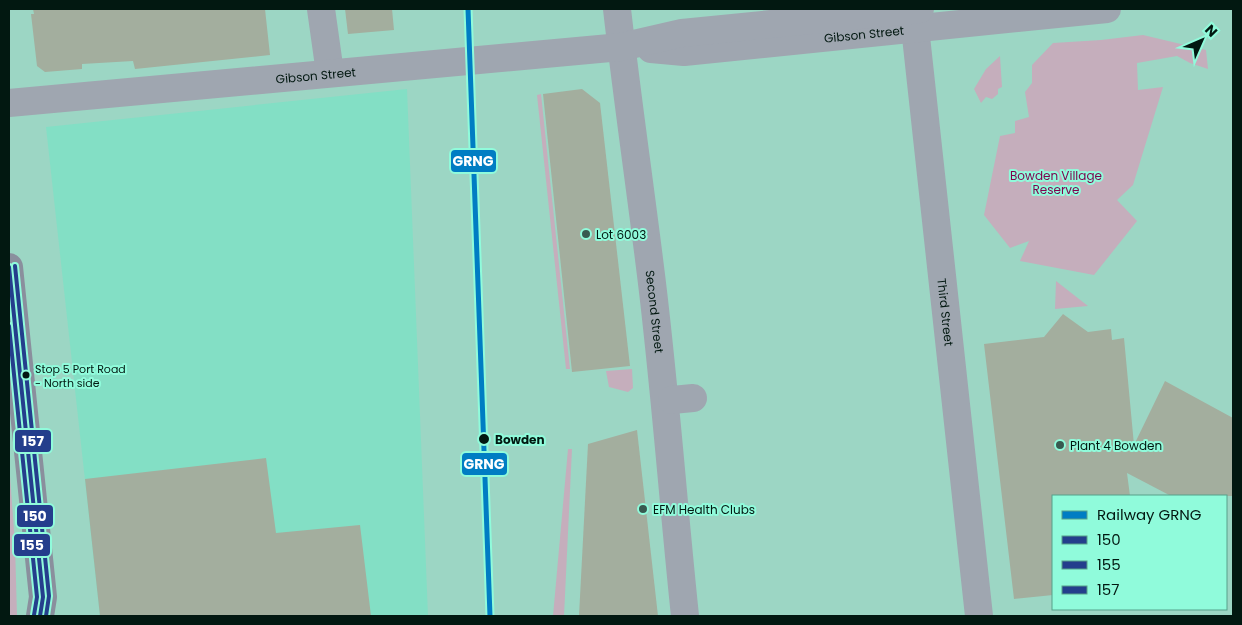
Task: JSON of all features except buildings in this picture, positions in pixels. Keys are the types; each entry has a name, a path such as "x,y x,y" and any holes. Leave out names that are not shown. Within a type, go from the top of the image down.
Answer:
{"highway":[{"path":"9,267 43,610"}],"street":[{"path":"321,9 330,73"},
{"name":"Second Street","path":"617,9 651,274 669,437 685,616"},
{"name":"Gibson Street","path":"9,103 621,47 682,33 915,14 1107,9"},
{"name":"Third Street","path":"915,14 979,616"}],"shaded area":[{"path":"407,89 428,616 100,616 46,127"}],"green space":[{"name":"Bowden Village Reserve","path":"1143,35 1206,50 1208,69 1177,56 1137,63 1138,90 1163,87 1133,185 1117,200 1137,221 1094,275 1020,261 1029,241 1010,248 984,215 1000,136 1015,133 1015,121 1029,117 1025,92 1032,83 1032,65 1053,43"},
{"path":"1000,56 1002,87 998,89 998,94 992,99 986,97 981,103 974,89 986,69"},
{"path":"541,94 570,369 566,369 537,95"},
{"path":"1056,281 1088,306 1055,309"},
{"path":"632,369 633,388 628,392 609,387 606,371"},
{"path":"568,449 572,449 564,616 553,616"},
{"path":"9,462 15,544 17,616 9,616"}],"rail line":[{"name":"GRNG","path":"468,9 490,616"}],"transit line":[{"name":"157","path":"15,266 49,596 46,616"},
{"name":"150","path":"9,267 43,597 40,616"},
{"name":"155","path":"9,326 37,597 34,615"}],"place":[{"name":"Lot 6003","path":"586,234"},
{"name":"Stop 5 Port Road - North side","path":"26,375"},
{"name":"Bowden","path":"484,439"},
{"name":"Plant 4 Bowden","path":"1060,445"},
{"name":"EFM Health Clubs","path":"643,509"}]}
